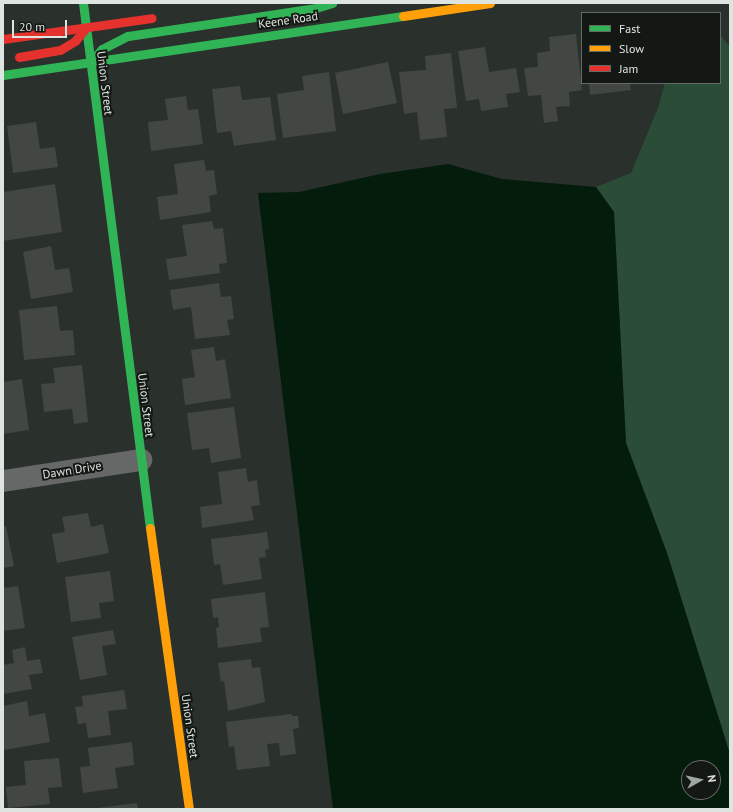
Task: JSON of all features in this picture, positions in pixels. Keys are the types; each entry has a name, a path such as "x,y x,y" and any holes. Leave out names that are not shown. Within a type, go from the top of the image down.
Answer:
{"main road":[{"name":"Union Street","path":"83,3 141,460 189,809"},
{"path":"90,63 102,49 128,36 316,8 332,3"},
{"name":"Keene Road","path":"3,75 490,3"},
{"path":"3,40 158,17"},
{"path":"10,58 60,50 75,41 86,28"}],"street":[{"name":"Dawn Drive","path":"3,481 141,460"}],"shaded area":[{"path":"721,36 730,47 730,754 667,553 626,443 614,212 596,187 631,173 658,108 665,84 721,84"},
{"path":"448,164 502,179 596,187 614,212 626,443 667,553 730,754 730,809 333,809 258,193 299,192 380,174"}],"building":[{"path":"576,34 582,90 569,92 570,106 556,107 558,121 544,123 541,95 528,96 524,68 538,67 537,53 550,51 549,37"},
{"path":"485,47 489,72 516,68 520,92 506,94 508,107 481,111 479,99 466,101 458,51"},
{"path":"451,53 457,108 444,109 447,137 420,140 417,112 404,114 399,72 426,70 425,56"},
{"path":"388,62 397,103 343,114 335,73"},
{"path":"329,72 336,131 283,138 277,94 304,90 302,76"},
{"path":"589,84 630,84 631,90 590,95"},
{"path":"240,86 242,100 270,97 276,140 234,146 231,131 217,133 212,89"},
{"path":"186,96 188,110 198,109 203,144 151,151 148,122 168,120 165,99"},
{"path":"36,122 40,149 55,147 58,167 13,173 7,126"},
{"path":"204,160 206,171 214,170 217,194 209,196 211,212 160,220 157,197 178,194 174,164"},
{"path":"55,184 62,232 3,241 3,192"},
{"path":"212,221 214,229 223,228 227,263 219,264 220,273 169,280 166,259 187,256 182,225"},
{"path":"51,246 55,270 69,268 73,292 31,299 23,252"},
{"path":"219,283 221,297 231,296 234,319 227,320 230,335 195,339 191,307 173,310 170,290"},
{"path":"57,306 60,331 73,330 75,355 24,360 19,310"},
{"path":"214,347 216,361 225,359 231,398 185,405 182,379 195,377 191,350"},
{"path":"82,365 88,422 74,424 72,409 44,412 41,384 55,383 53,368"},
{"path":"22,379 29,430 3,434 3,382"},
{"path":"234,407 241,458 211,463 209,448 192,450 187,413"},
{"path":"246,468 248,482 257,480 260,505 251,506 254,520 202,528 200,507 222,504 218,472"},
{"path":"88,513 91,527 103,524 109,553 57,563 52,534 65,532 62,517"},
{"path":"3,526 6,526 14,566 3,568"},
{"path":"267,532 269,549 265,550 266,557 259,558 262,579 223,585 220,564 214,565 211,539"},
{"path":"110,571 114,601 99,603 101,618 71,622 65,577"},
{"path":"18,586 25,628 3,631 3,588"},
{"path":"265,592 269,627 260,628 262,642 218,648 216,628 219,627 218,617 213,618 211,599"},
{"path":"113,630 116,644 102,646 107,675 80,680 72,637"},
{"path":"25,647 27,661 40,659 43,673 29,675 32,689 3,694 3,665 14,663 12,650"},
{"path":"251,659 252,668 260,667 265,702 228,711 224,681 221,682 218,663"},
{"path":"124,690 127,709 108,711 111,735 88,738 86,723 78,724 75,707 83,706 82,696"},
{"path":"27,701 29,716 45,713 50,742 4,750 3,706"},
{"path":"291,714 292,716 298,716 299,728 293,729 296,754 280,756 279,743 267,744 270,766 237,770 234,746 229,747 226,722"},
{"path":"132,742 134,765 115,768 118,788 83,793 80,767 90,766 88,748"},
{"path":"59,758 62,787 48,788 50,804 8,808 6,787 26,785 24,761"},
{"path":"137,803 138,809 97,809 97,808"}],"traffic: fast":[{"path":"83,3 150,528"},
{"path":"91,62 102,49 128,36 316,8 332,3"},
{"path":"3,75 403,16"}],"traffic: slow":[{"path":"403,16 490,3"},
{"path":"150,528 189,809"}],"traffic: jam":[{"path":"3,39 152,18"},
{"path":"19,57 60,50 75,41 86,28"}]}
